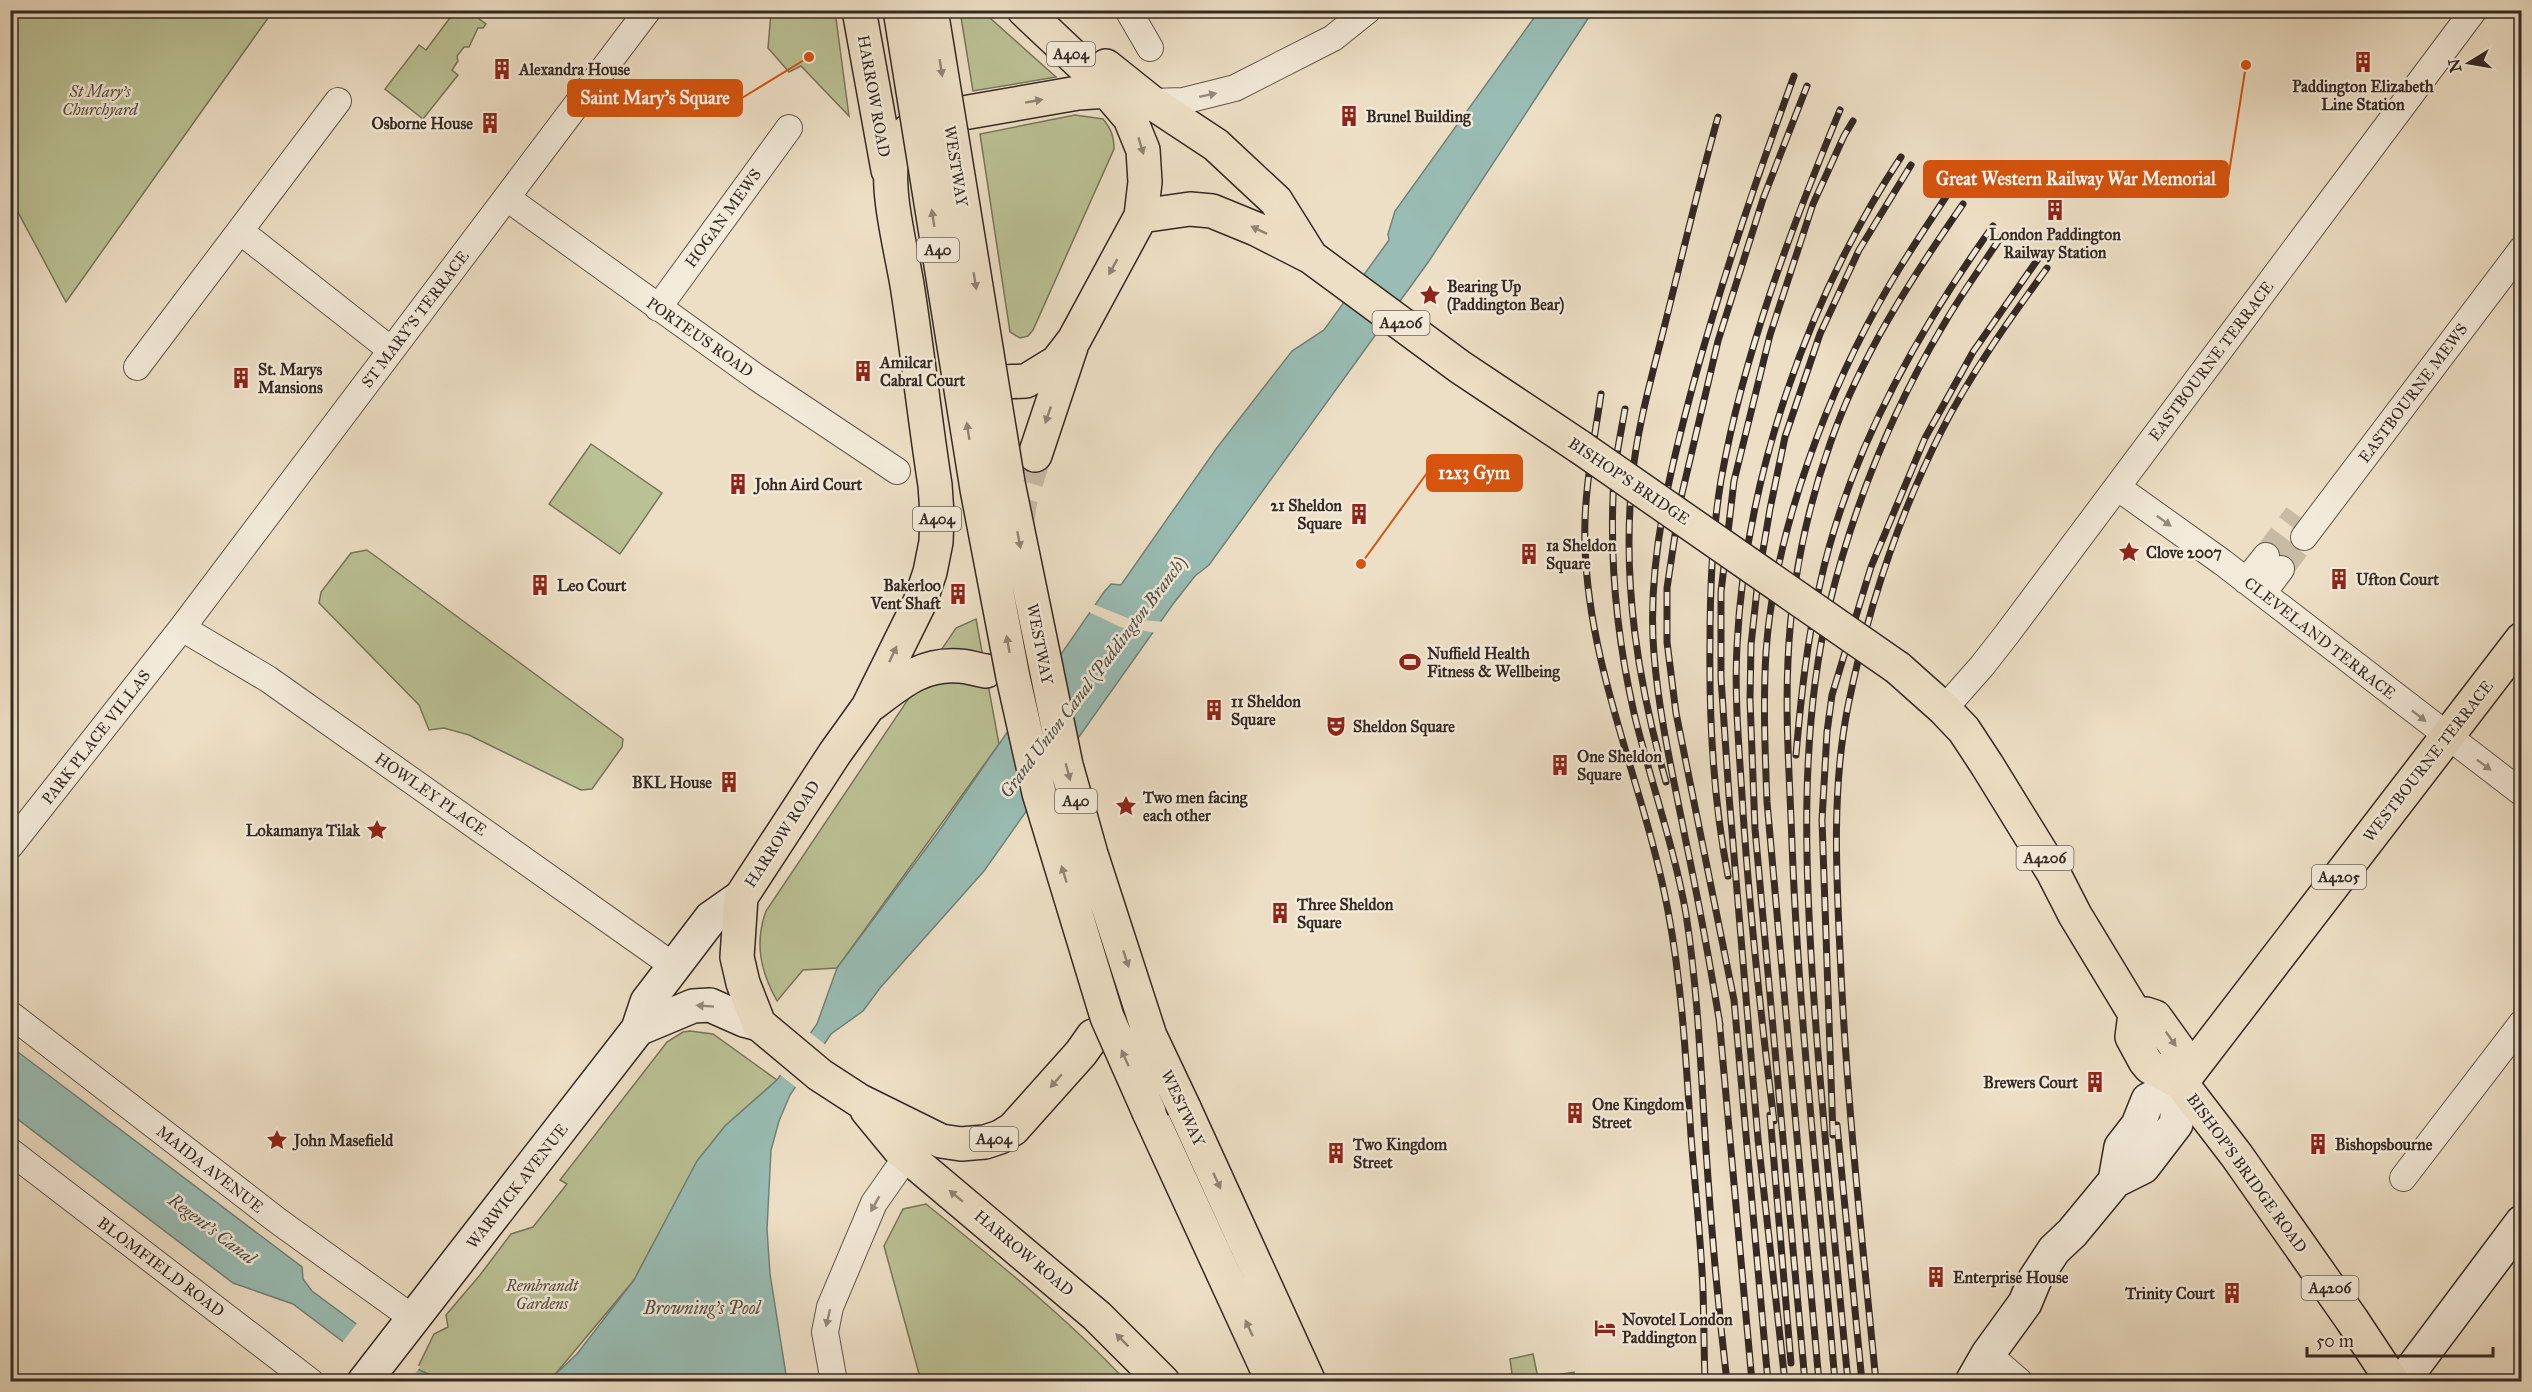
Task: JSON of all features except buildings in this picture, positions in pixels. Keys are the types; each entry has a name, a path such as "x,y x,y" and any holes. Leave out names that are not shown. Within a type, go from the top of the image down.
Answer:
{"main road":[{"name":"HARROW ROAD","path":"859,10 912,319 935,485 936,543 920,602 868,707 835,753 741,897 737,957 743,983 770,1032 820,1075 860,1101 941,1141 961,1144 985,1142 1000,1137 1024,1119 1093,1035"},
{"name":"WESTWAY","path":"900,10 977,489 1013,677 1039,793 1107,1017 1273,1382"},
{"name":"WESTWAY","path":"931,10 1008,483 1048,686 1072,787 1091,854 1150,1036 1309,1382"},
{"name":"A4206","path":"1028,14 1114,72 1151,102 1216,145 1276,201 1311,257"},
{"name":"A404","path":"1028,14 1110,94"},
{"path":"890,181 892,157 899,140 914,125 934,118 1078,93 1110,94 1130,118 1143,150 1145,182 1141,216 1074,340 1057,362 1026,381 981,380 961,373 944,362 912,319"},
{"name":"A4206","path":"1110,94 1151,102"},
{"name":"A4206","path":"1141,216 1190,209 1212,211 1256,229 1311,257"},
{"name":"BISHOP'S BRIDGE","path":"1311,257 1460,367 1595,457 1898,668 1944,709"},
{"path":"1035,455 1074,340"},
{"name":"WESTBOURNE TERRACE","path":"2181,1083 2522,639"},
{"name":"HARROW ROAD","path":"868,707 910,675 926,668 943,665 961,666 997,678 1021,696 1035,713 1042,728"},
{"name":"BISHOP'S BRIDGE ROAD","path":"1944,709 1964,730 2003,789 2135,1014 2132,1037 2145,1061 2150,1067 2181,1083 2346,1310 2393,1382"},
{"name":"HARROW ROAD","path":"860,1101 908,1156 1097,1316 1163,1382"}],"street":[{"name":"ST MARY'S TERRACE","path":"182,628 648,10"},
{"path":"1128,10 1150,48"},
{"path":"1151,102 1184,101 1235,88 1333,38 1368,10"},
{"name":"EASTBOURNE TERRACE","path":"1944,709 1983,666 2474,10"},
{"path":"137,368 338,101"},
{"name":"HOGAN MEWS","path":"658,308 789,128"},
{"name":"PORTEUS ROAD","path":"507,198 658,308 897,471"},
{"path":"240,231 391,350"},
{"name":"EASTBOURNE MEWS","path":"2304,537 2522,249"},
{"name":"CLEVELAND TERRACE","path":"2117,487 2254,587 2522,793"},
{"path":"2254,587 2273,563"},
{"name":"PARK PLACE VILLAS","path":"10,846 182,628"},
{"name":"HOWLEY PLACE","path":"182,628 268,679 675,968"},
{"name":"WARWICK AVENUE","path":"364,1381 638,1029 647,1002 711,918 741,897"},
{"name":"WARWICK AVENUE","path":"638,1029 693,1006 710,1005 770,1032"},
{"name":"MAIDA AVENUE","path":"10,1014 278,1221 405,1330"},
{"path":"2403,1178 2522,1023"},
{"name":"WESTBOURNE TERRACE","path":"1976,1373 2025,1303 2035,1279 2054,1250 2072,1233 2115,1181 2143,1167 2175,1124 2181,1083"},
{"name":"BLOMFIELD ROAD","path":"10,1151 311,1382"},
{"path":"834,1382 825,1332 830,1307 874,1203 908,1156"},
{"path":"2402,1382 2522,1222"},
{"path":"1976,1373 2020,1382"}],"green space":[{"name":"St Mary's Churchyard","path":"10,11 273,11 66,302 11,199"},
{"path":"455,11 468,11 486,24 483,28 478,28 469,47 464,47 457,56 458,61 452,70 458,75 423,119 385,89 419,45 426,50"},
{"path":"769,11 835,11 849,116 801,66 789,72 768,48 771,12"},
{"path":"960,11 982,11 1056,77 973,91"},
{"path":"1075,115 1103,119 1112,133 1114,149 1033,330 1028,336 1020,338 1010,332 980,134"},
{"path":"591,444 662,493 620,554 549,504"},
{"path":"367,550 623,739 622,747 592,789 581,790 469,735 444,728 429,730 419,705 319,603 321,592 351,553"},
{"path":"976,619 999,744 837,968 803,970 777,1001 761,958 760,935 766,911 956,628"},
{"name":"Rembrandt Gardens","path":"683,1032 713,1034 777,1080 725,1126 697,1162 634,1280 552,1378 546,1382 443,1381 417,1369 434,1334 448,1327 446,1315 511,1234 533,1227 567,1184 560,1180 667,1042"},
{"path":"926,1204 1054,1311 1126,1381 921,1381 884,1246 903,1209"},
{"path":"1533,1354 1538,1378 1574,1372 1575,1381 1477,1381 1512,1374 1510,1359"}],"water":[{"name":"Grand Union Canal (Paddington Branch)","path":"1539,11 1593,11 1429,261 1209,565 1195,576 1173,604 984,871 880,988 863,1011 831,1034 790,1095 779,1121 771,1150 767,1229 770,1274 787,1381 619,1382 616,1379 614,1382 547,1382 577,1354 634,1280 697,1161 725,1126 777,1080 817,1024 837,968 939,831 1104,592 1111,584 1121,585 1216,449 1292,351 1324,330 1389,240 1388,234 1395,211"},
{"name":"Regent's Canal","path":"10,1046 302,1267 303,1279 312,1291 417,1369 443,1381 395,1381 293,1304 233,1283 11,1114"}],"pier":[{"path":"1093,604 1130,619 1164,622 1157,633 1120,627 1087,611"},
{"path":"808,1031 827,1046 798,1089 778,1073"},
{"path":"358,1322 420,1367 409,1382 390,1382 341,1344"}],"tunnel":[{"path":"1017,530 1020,504 1035,455"},
{"path":"2266,556 2297,515"},
{"path":"2281,569 2304,537"},
{"path":"1096,928 1123,1009 1143,1057"}],"railway":[{"path":"1720,1025 1659,701 1654,654 1654,583 1657,548 1670,477 1696,374 1742,224 1794,76"},
{"path":"1768,1382 1734,1000 1676,713 1667,642 1667,588 1680,502 1718,341 1763,199 1807,86"},
{"path":"1728,876 1715,789 1710,701 1711,581 1718,500 1742,385 1756,338 1787,246 1840,110"},
{"path":"1666,782 1640,670 1631,595 1629,518 1632,480 1646,400 1718,117"},
{"path":"1785,1382 1758,1139 1729,796 1721,678 1721,592 1734,481 1770,335 1813,204 1853,121"},
{"path":"1774,1121 1752,928 1738,729 1736,667 1743,582 1753,518 1768,454 1787,391 1810,329 1837,269 1868,211 1901,157"},
{"path":"1805,1382 1755,829 1750,700 1751,645 1758,580 1785,437 1820,334 1859,250 1911,165"},
{"path":"1819,1382 1767,802 1764,708 1766,652 1771,606 1780,558 1793,510 1826,414 1867,324 1897,272 1949,192"},
{"path":"1835,1382 1795,911 1787,706 1792,605 1807,523 1821,470 1842,412 1888,320 1924,261 1963,204"},
{"path":"1796,755 1805,669 1815,605 1832,536 1848,489 1888,397 1912,352 1937,309 1993,226"},
{"path":"1848,1382 1821,1095 1808,902 1809,752 1819,654 1829,606 1850,533 1862,496 1891,425 1925,357 1958,301 2003,234"},
{"path":"1833,1135 1822,820 1827,732 1832,695 1871,567 1925,438 1973,352 2038,259"},
{"path":"1876,1382 1846,1059 1837,890 1837,797 1843,736 1856,671 1875,600 1898,530 1926,462 1978,367 2047,268"},
{"path":"1601,394 1586,506 1585,544 1588,591 1607,683 1658,865 1673,939 1683,1023 1701,1252 1705,1382"},
{"path":"1625,409 1617,452 1613,507 1614,566 1619,626 1634,713 1675,863 1686,914 1701,1061 1712,1237 1727,1382"},
{"path":"1719,1018 1752,1382"},
{"path":"1770,1115 1791,1363"},
{"path":"1837,1125 1862,1382"}],"place":[{"name":"Saint Mary's Square","path":"809,57"},
{"name":"Paddington Elizabeth Line Station","path":"2363,62"},
{"name":"Great Western Railway War Memorial","path":"2246,65"},
{"name":"Alexandra House","path":"502,69"},
{"name":"Brunel Building","path":"1349,116"},
{"name":"Osborne House","path":"490,123"},
{"name":"London Paddington Railway Station","path":"2055,210"},
{"name":"Bearing Up (Paddington Bear)","path":"1430,295"},
{"name":"Amilcar Cabral Court","path":"863,371"},
{"name":"St. Marys Mansions","path":"241,378"},
{"name":"John Aird Court","path":"738,484"},
{"name":"21 Sheldon Square","path":"1359,514"},
{"name":"Clove 2007","path":"2129,552"},
{"name":"1a Sheldon Square","path":"1529,554"},
{"name":"12x3 Gym","path":"1361,564"},
{"name":"Ufton Court","path":"2339,579"},
{"name":"Leo Court","path":"540,585"},
{"name":"Bakerloo Vent Shaft","path":"958,594"},
{"name":"Nuffield Health Fitness & Wellbeing","path":"1410,662"},
{"name":"11 Sheldon Square","path":"1214,710"},
{"name":"Sheldon Square","path":"1336,726"},
{"name":"One Sheldon Square","path":"1560,765"},
{"name":"BKL House","path":"729,782"},
{"name":"Two men facing each other","path":"1126,806"},
{"name":"Lokamanya Tilak","path":"377,830"},
{"name":"Three Sheldon Square","path":"1280,913"},
{"name":"Brewers Court","path":"2095,1082"},
{"name":"One Kingdom Street","path":"1575,1113"},
{"name":"John Masefield","path":"277,1140"},
{"name":"Bishopsbourne","path":"2318,1144"},
{"name":"Two Kingdom Street","path":"1336,1153"},
{"name":"Enterprise House","path":"1936,1277"},
{"name":"Trinity Court","path":"2232,1293"},
{"name":"Novotel London Paddington","path":"1605,1328"}],"water label":[{"name":"Browning's Pool","path":"702,1308"}]}
